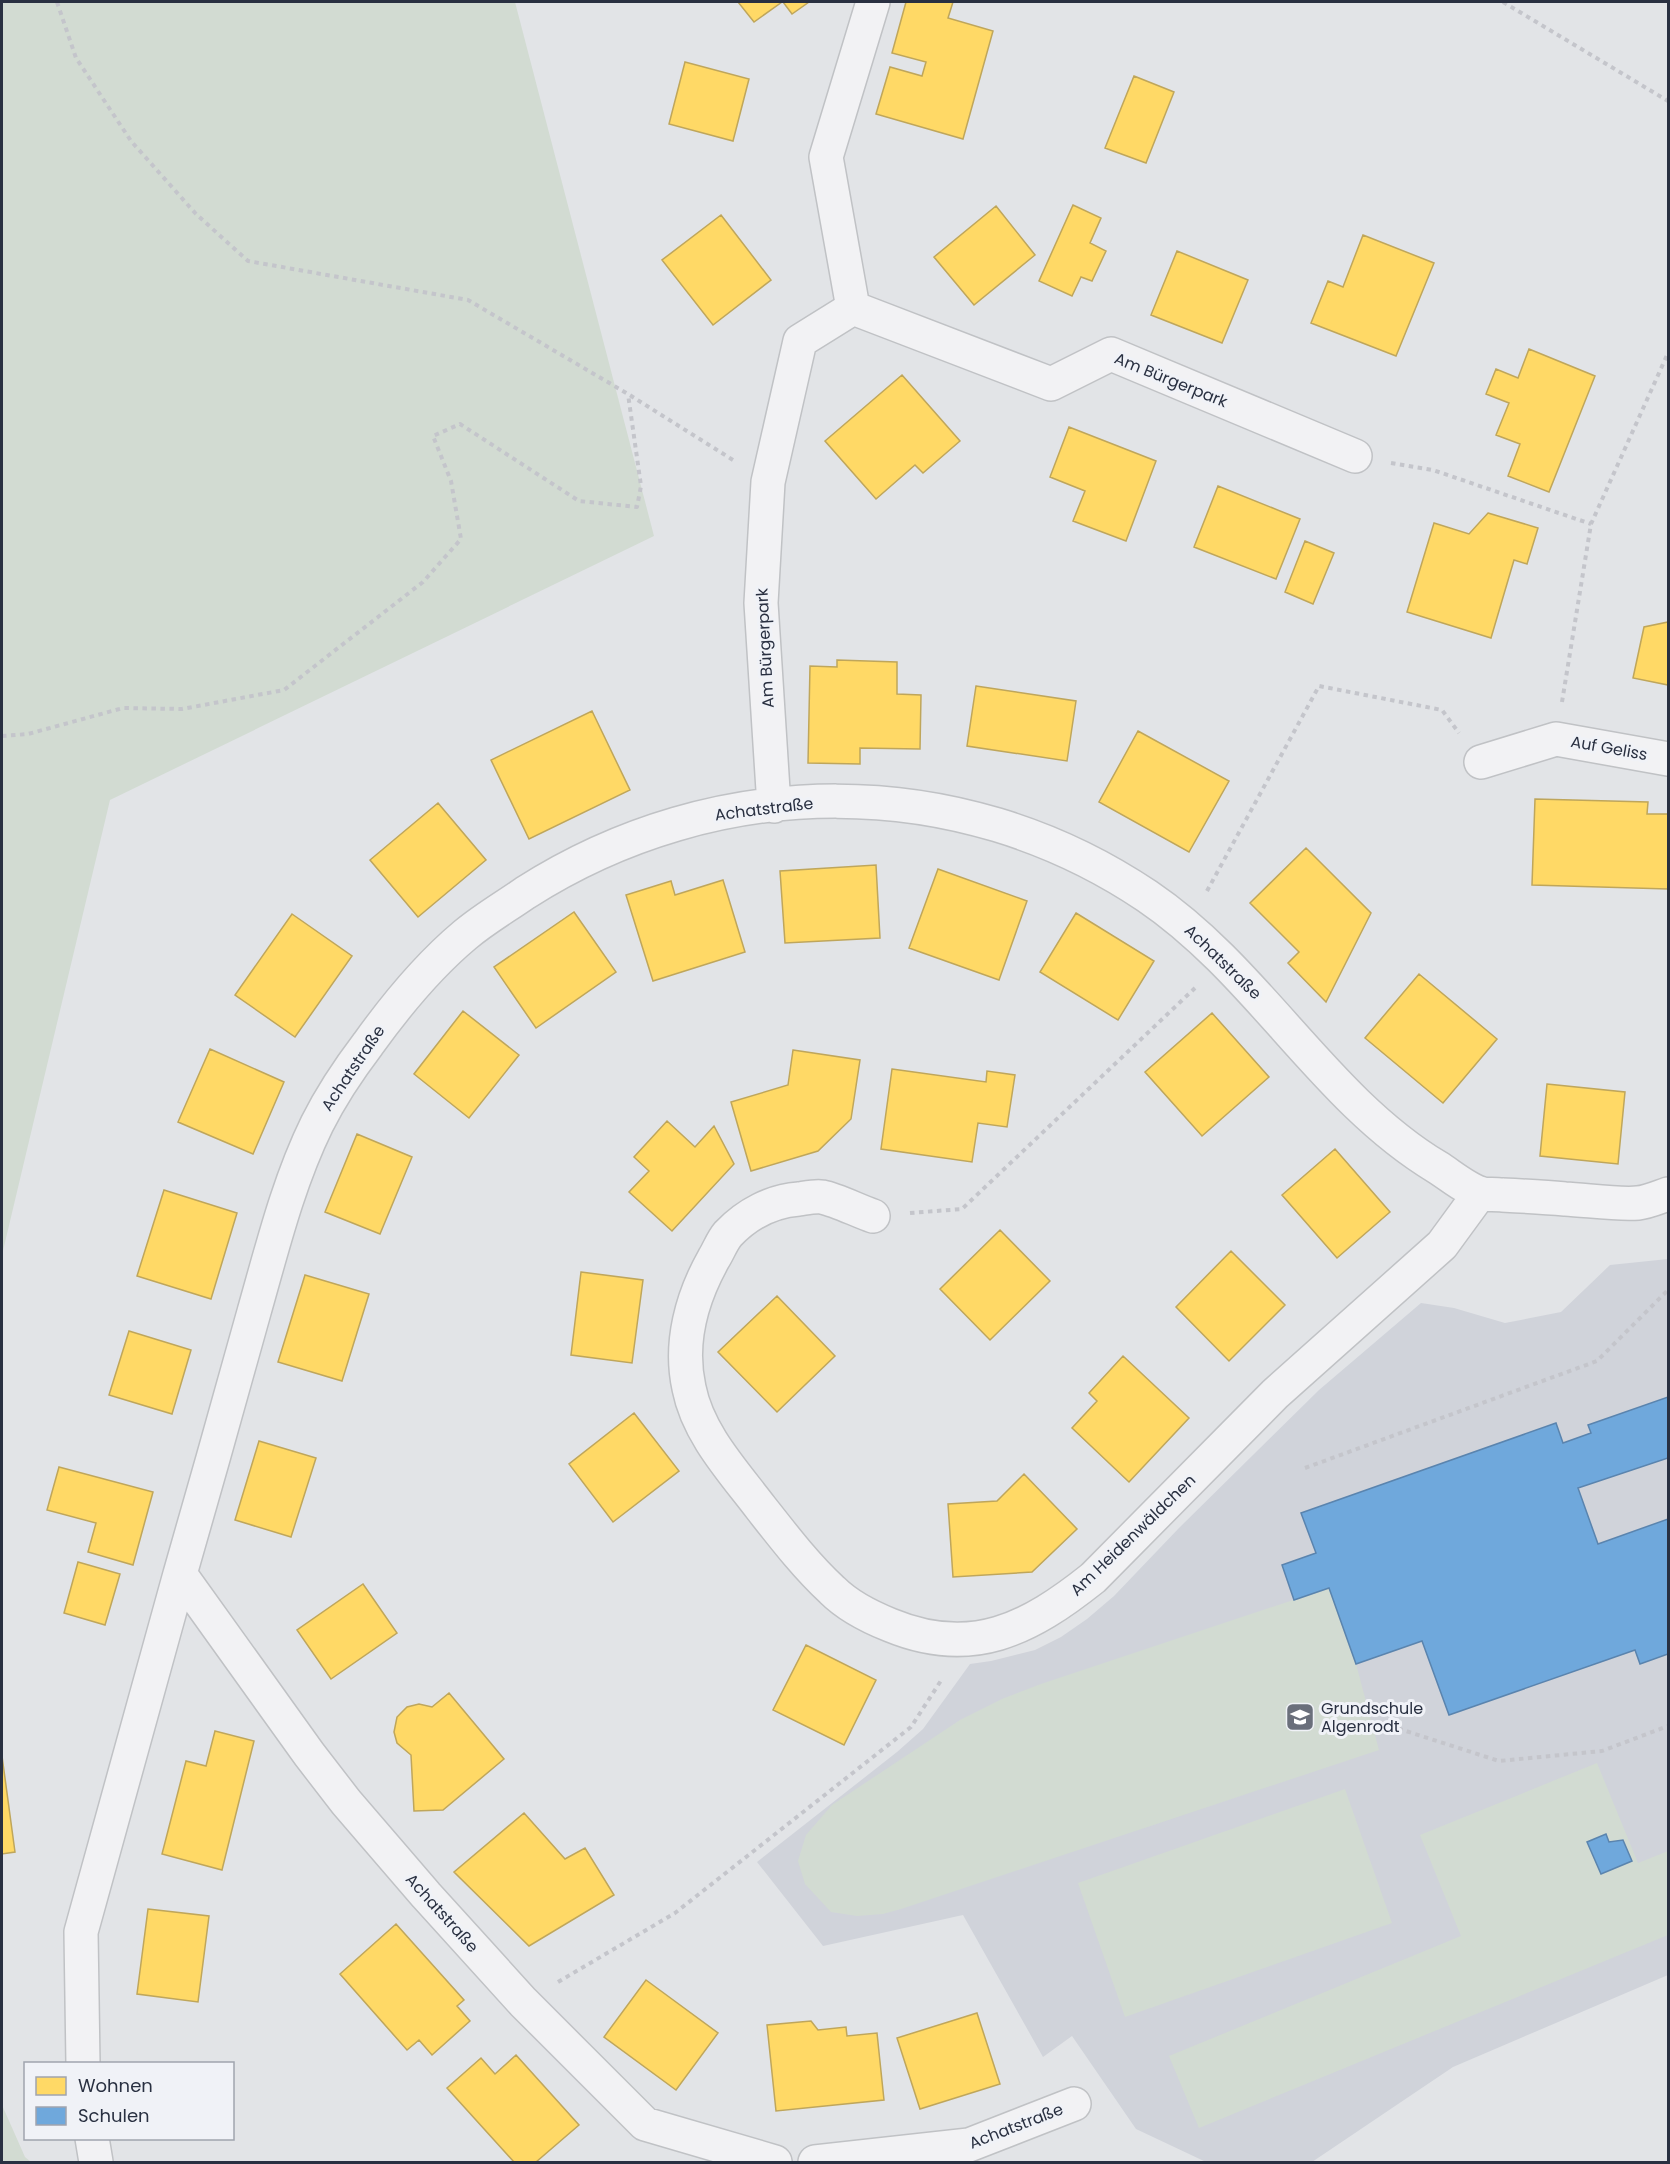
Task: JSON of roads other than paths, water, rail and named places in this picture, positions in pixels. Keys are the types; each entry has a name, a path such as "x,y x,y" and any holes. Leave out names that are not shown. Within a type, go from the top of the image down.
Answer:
{"street":[{"path":"853,308 826,157 873,2"},
{"name":"Am Bürgerpark","path":"774,806 761,603 768,482 800,341 853,308 1051,384 1111,354 1355,456"},
{"name":"Auf Geliss","path":"1481,762 1556,739 1668,759"},
{"name":"Achatstraße","path":"83,2062 81,1932 267,1266 299,1165 318,1120 381,1025 439,958 467,933 545,881 596,853 646,834 734,810 831,801 914,806 968,816 1012,829 1061,847 1152,899 1224,960 1384,1131 1418,1156 1480,1194 1638,1203 1668,1194"},
{"name":"Am Heidenwäldchen","path":"873,1216 822,1197 783,1200 752,1214 727,1236 707,1270 691,1309 685,1349 689,1389 705,1431 723,1458 781,1533 833,1592 869,1616 908,1632 937,1638 966,1640 1005,1632 1035,1619 1065,1600 1093,1578 1275,1394 1442,1245 1480,1194"},
{"name":"Achatstraße","path":"180,1574 346,1802 523,2002 645,2124 775,2163"},
{"name":"Achatstraße","path":"815,2163 969,2145 1074,2104"},
{"path":"92,2140 96,2163"}],"place":[{"name":"Grundschule Algenrodt","path":"1300,1717"}]}
